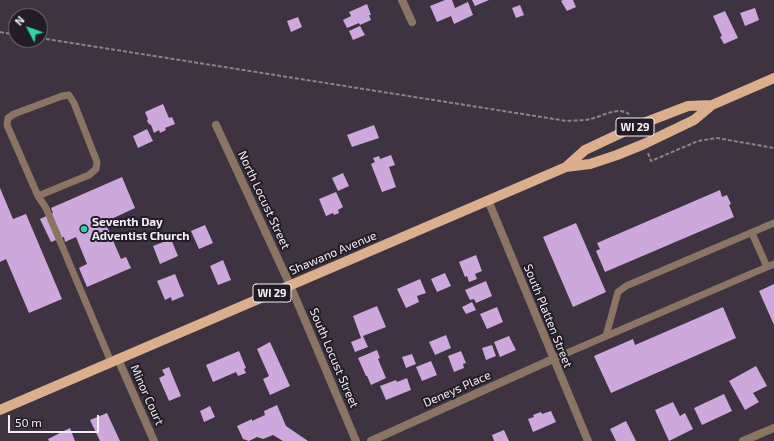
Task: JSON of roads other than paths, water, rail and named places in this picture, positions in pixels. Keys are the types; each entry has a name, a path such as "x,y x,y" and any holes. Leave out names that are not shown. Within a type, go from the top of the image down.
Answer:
{"main road":[{"name":"Shawano Avenue","path":"0,410 566,167 590,164 617,155 694,120 712,105 774,78"},
{"name":"Shawano Avenue","path":"566,167 585,150 636,126 688,106 712,105"}],"street":[{"path":"402,0 412,22"},
{"name":"North Locust Street","path":"216,125 290,285"},
{"name":"South Platten Street","path":"488,200 588,441"},
{"name":"South Locust Street","path":"290,285 356,441"},
{"name":"Deneys Place","path":"370,441 553,359"},
{"name":"Minor Court","path":"115,360 154,441"},
{"path":"743,441 774,428"}],"lane":[{"path":"38,196 89,175 96,169 97,162 74,103 69,96 62,96 14,114 8,118 7,125 38,196 46,208 115,360"},
{"path":"606,336 618,292 626,286 774,223"},
{"path":"553,359 771,266 752,233"}],"place":[{"name":"Seventh Day Adventist Church","path":"84,229"}]}
